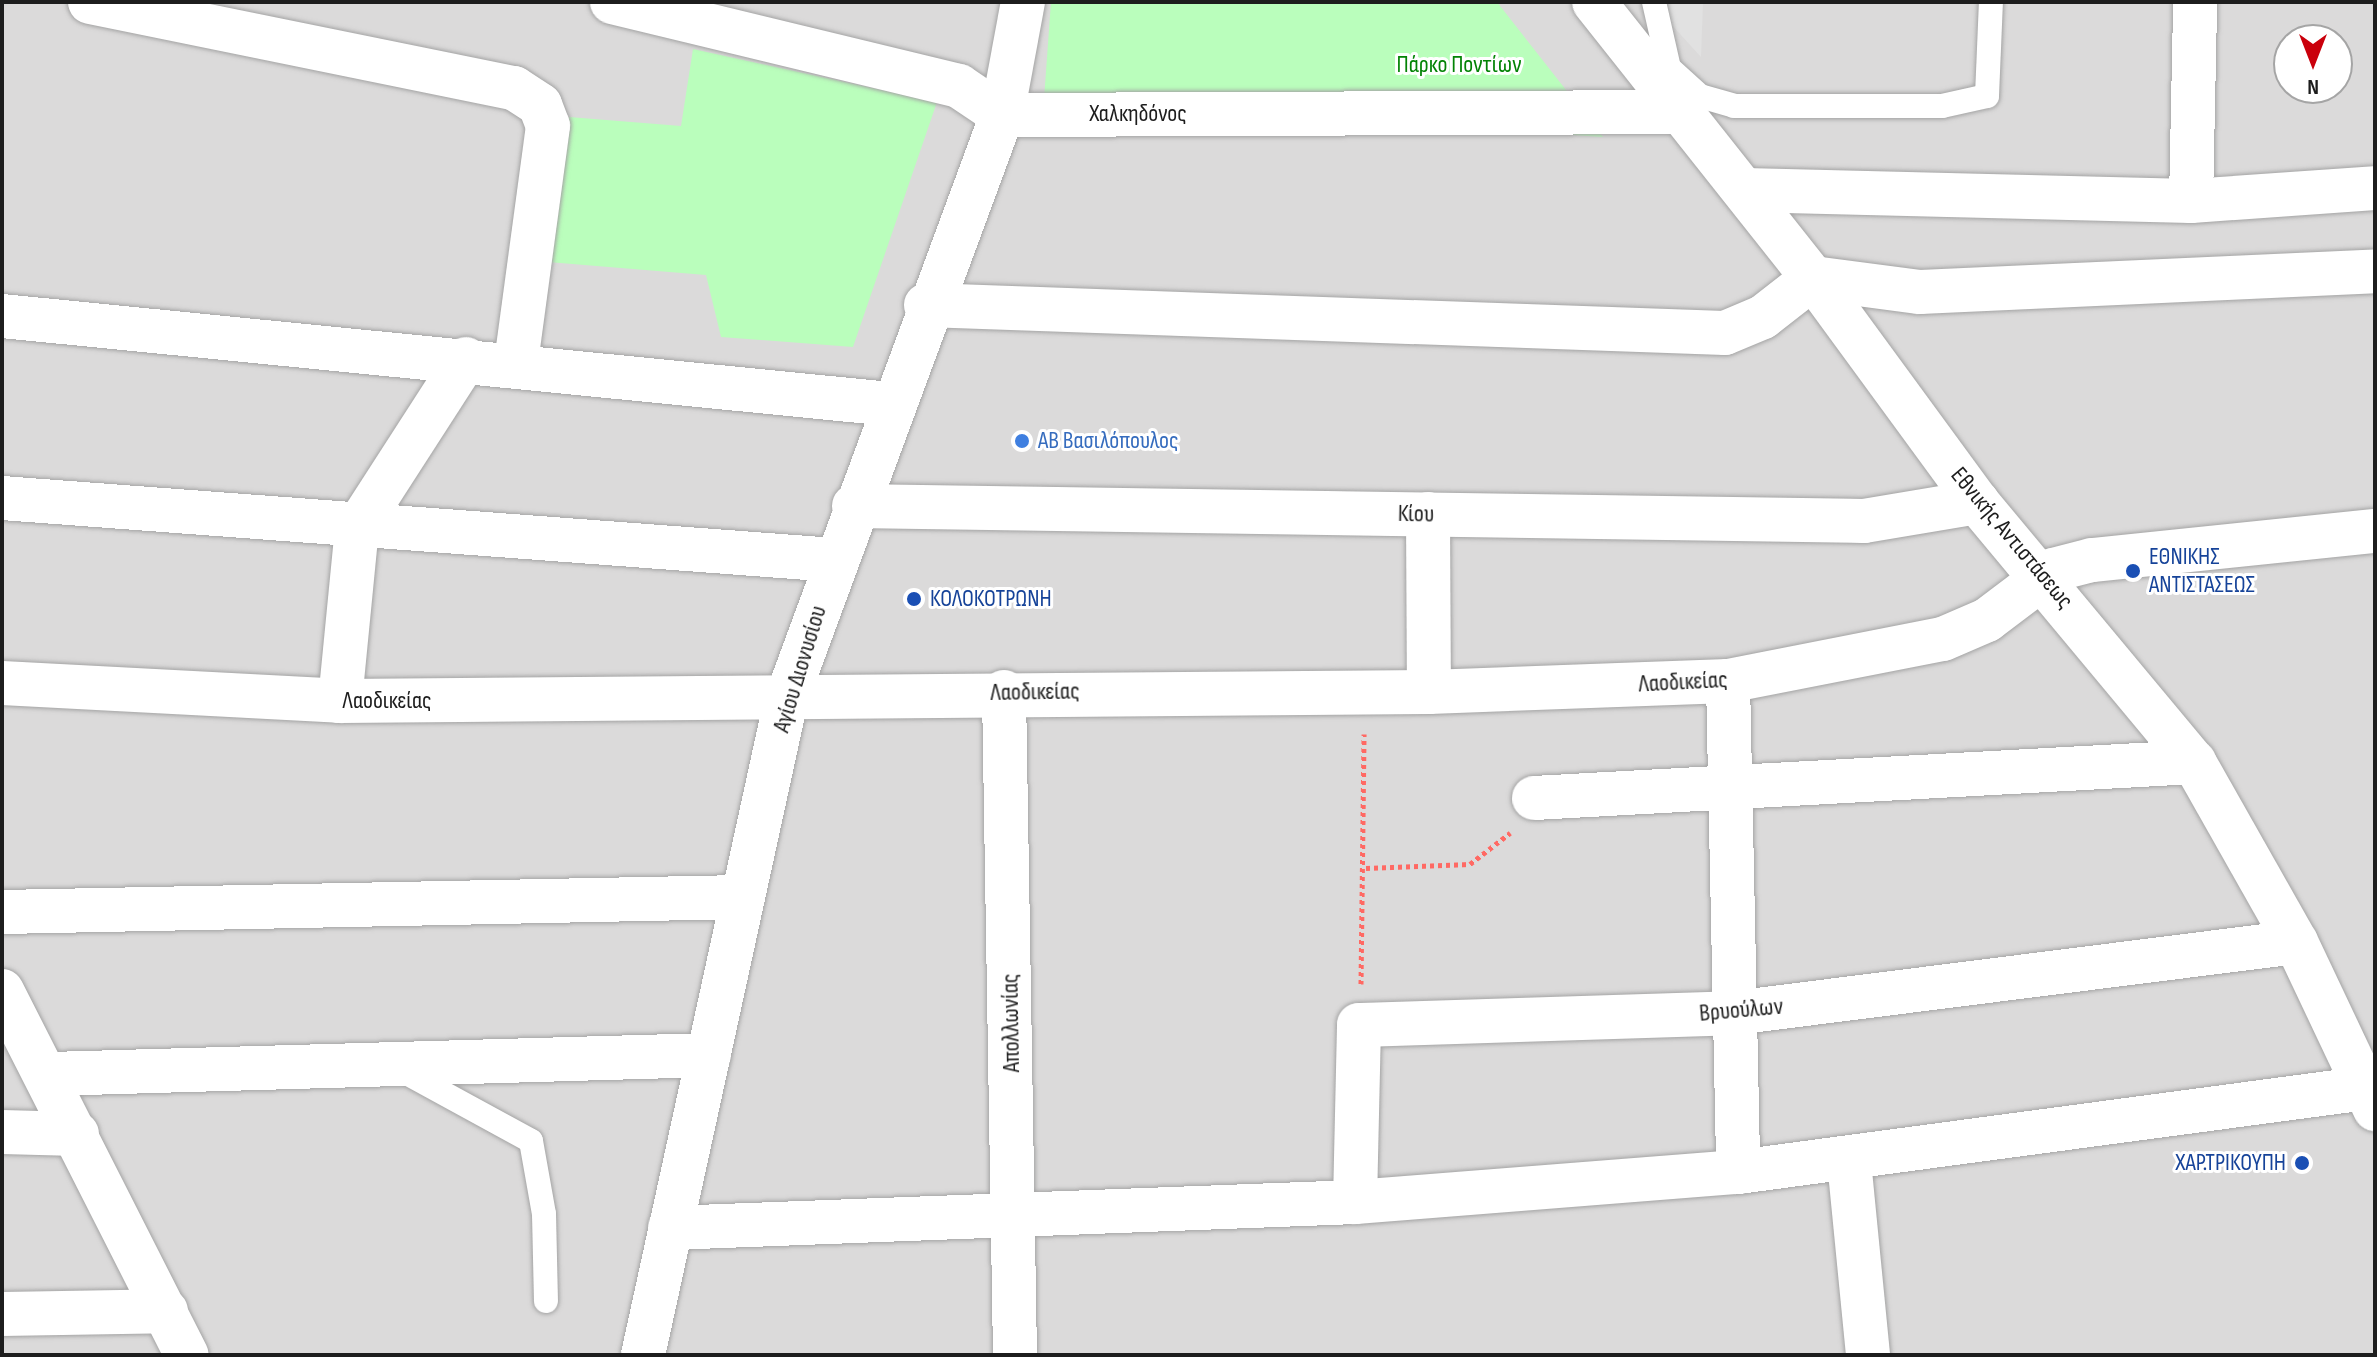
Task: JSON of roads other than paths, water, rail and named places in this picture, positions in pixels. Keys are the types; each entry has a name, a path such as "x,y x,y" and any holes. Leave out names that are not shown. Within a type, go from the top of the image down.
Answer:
{"street":[{"path":"90,2 514,88 540,105 548,126 516,364"},
{"path":"612,2 959,86 1002,115"},
{"name":"Αγίου Διονυσίου","path":"647,1352 670,1228 786,700 926,305 1002,115 1023,2"},
{"name":"Εθνικής Αντιστάσεως","path":"1594,2 1813,278 1977,502 2047,578 2194,762 2296,942 2371,1098"},
{"path":"2191,201 2195,2"},
{"name":"Χαλκηδόνος","path":"1002,115 1684,112"},
{"path":"1745,190 2191,201 2375,188"},
{"path":"926,305 1725,333 1763,317 1813,278 1920,292 2375,271"},
{"path":"2,316 466,359 890,404"},
{"path":"340,701 357,528 466,359"},
{"path":"2,498 357,528 834,560"},
{"name":"Κίου","path":"854,506 1864,521 1977,502"},
{"path":"1428,514 1429,692"},
{"name":"Λαοδικείας","path":"2,683 340,701 786,700 1004,692 1429,692 1728,681 1943,639 1987,620 2047,578 2092,560 2375,531"},
{"path":"1728,681 1738,1172"},
{"name":"Απολλωνίας","path":"1004,692 1015,1355"},
{"path":"1534,798 1728,790 2194,762"},
{"path":"2,912 743,897"},
{"name":"Βρυούλων","path":"1355,1202 1359,1025 1734,1013 2296,942"},
{"path":"2,991 50,1074 187,1355"},
{"path":"50,1074 395,1067 709,1055"},
{"path":"670,1228 1355,1202 1849,1161 2371,1098"},
{"path":"2,1132 77,1134"},
{"path":"1849,1161 1868,1355"},
{"path":"2,1314 166,1311"}],"lane":[{"path":"1654,2 1669,68 1700,96 1734,106 1942,106 1987,96 1992,85 1991,2"},
{"path":"395,1067 531,1141 544,1214 546,1301"}],"place":[{"name":"ΑΒ Βασιλόπουλος","path":"1022,441"},
{"name":"ΕΘΝΙΚΗΣ ΑΝΤΙΣΤΑΣΕΩΣ","path":"2133,571"},
{"name":"ΚΟΛΟΚΟΤΡΩΝΗ","path":"914,599"},
{"name":"ΧΑΡ.ΤΡΙΚΟΥΠΗ","path":"2302,1163"}],"park label":[{"name":"Πάρκο Ποντίων","path":"1459,65"}]}
